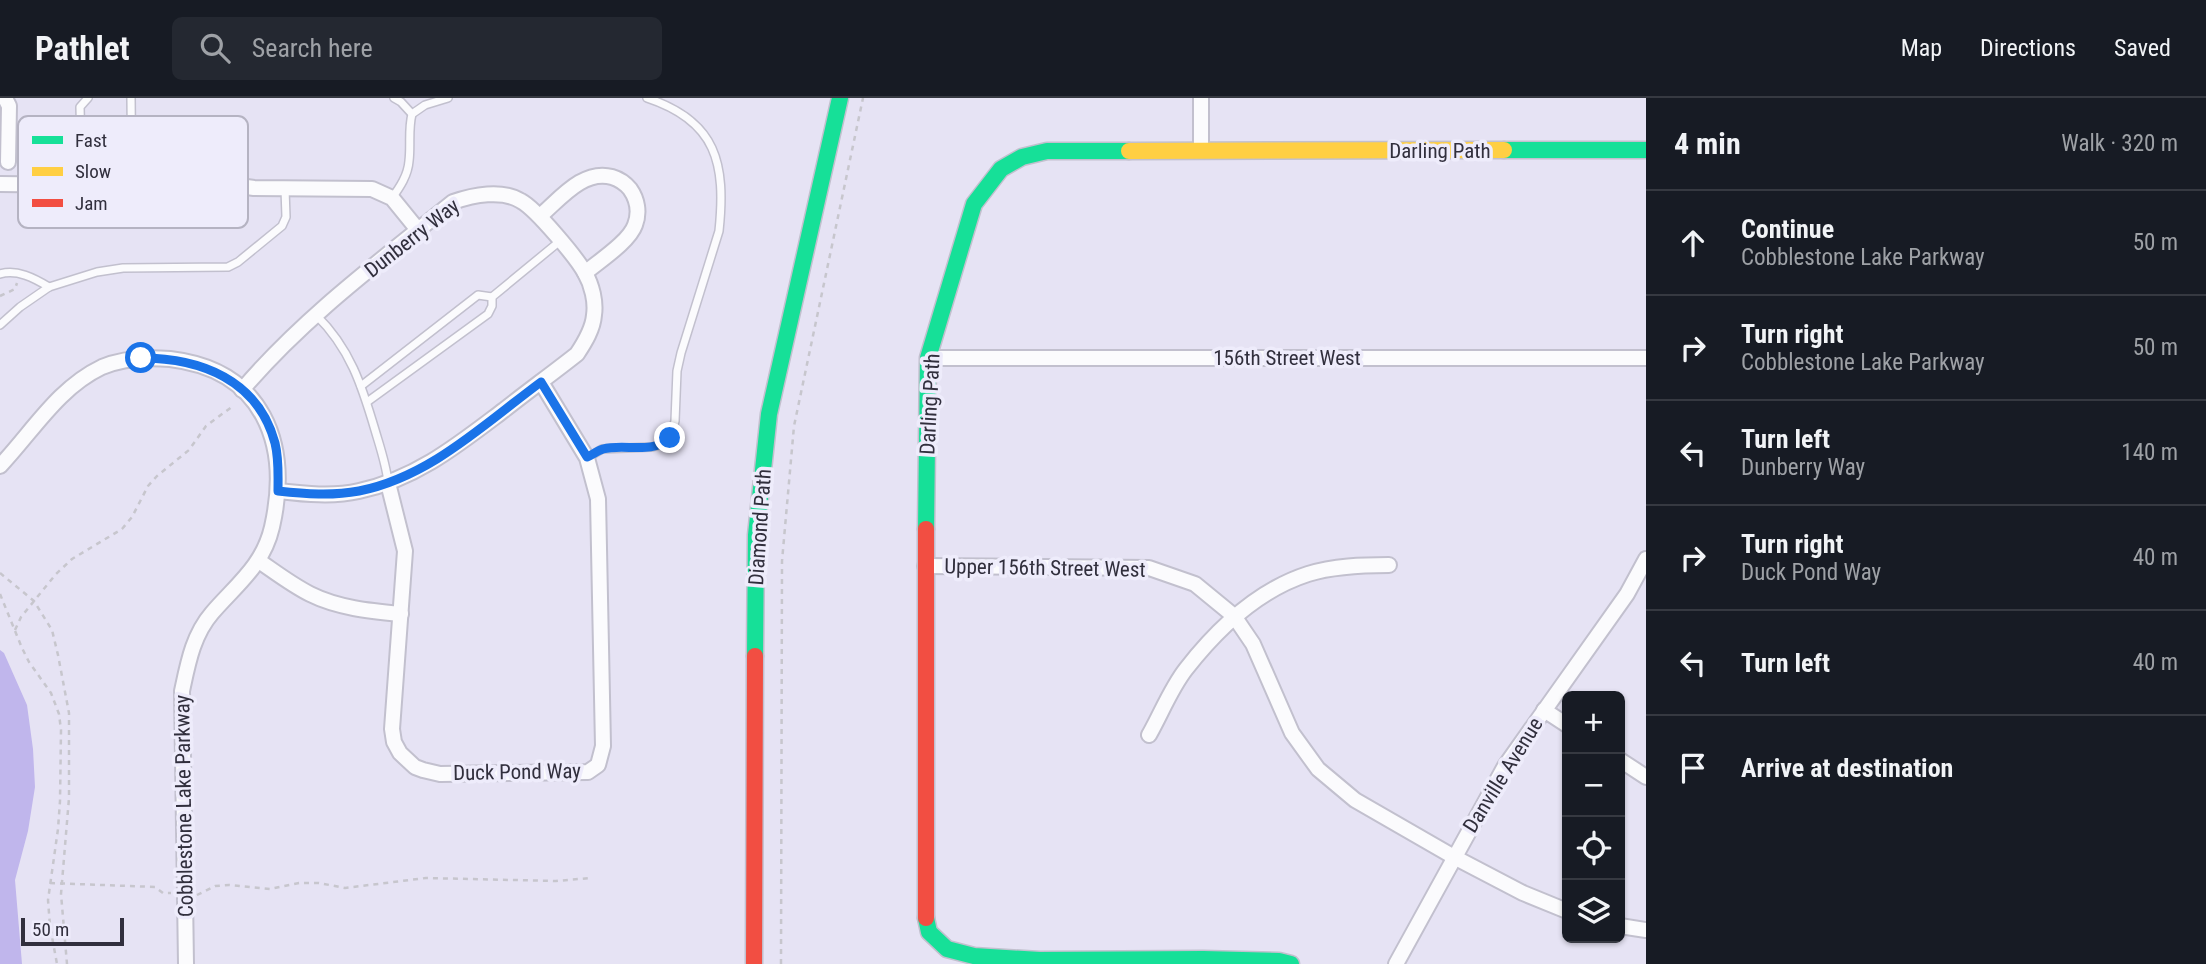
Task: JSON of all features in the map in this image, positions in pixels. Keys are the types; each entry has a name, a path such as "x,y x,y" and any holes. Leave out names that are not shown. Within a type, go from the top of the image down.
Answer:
{"street":[{"path":"5,98 9,106 4,162 5,185"},
{"name":"Diamond Path","path":"754,964 756,535 769,414 840,98"},
{"path":"1201,98 1201,150"},
{"name":"Darling Path","path":"1291,964 1241,960 1040,960 974,956 947,949 929,932 925,914 928,358 974,204 1002,169 1022,157 1047,151 1646,150"},
{"path":"540,216 583,179 599,175 614,177 626,183 638,208 635,225 628,237 585,273"},
{"path":"248,187 372,189 392,198 418,230"},
{"name":"Dunberry Way","path":"242,390 287,341 316,315 453,202 468,197 504,195 521,200 540,216 585,273 593,295 594,316 588,337 577,354 453,449 421,469 388,484 357,491 332,494 278,491"},
{"name":"Cobblestone Lake Parkway","path":"0,466 76,382 118,361 160,358 200,365 222,374 242,390 270,428 278,463 278,491 271,530 259,561 211,614 191,648 181,691 186,964"},
{"name":"156th Street West","path":"928,358 1646,358"},
{"name":"Duck Pond Way","path":"388,484 405,551 392,729 394,742 400,753 415,767 440,774 589,772 598,765 603,746 598,499 587,457 541,382"},
{"name":"Danville Avenue","path":"1395,964 1505,766 1627,594 1646,559"},
{"path":"259,561 311,594 337,604 401,614"},
{"path":"1149,736 1185,670 1234,615 1268,592 1308,574 1348,566 1389,565"},
{"name":"Upper 156th Street West","path":"925,566 1149,568 1195,584 1234,615 1253,644 1292,733 1318,769 1355,800 1454,857 1562,909"},
{"path":"1544,710 1562,722"},
{"path":"1625,763 1646,777"},
{"path":"1625,927 1646,930"}],"lane":[{"path":"80,116 80,107 88,98"},
{"path":"131,98 131,116"},
{"path":"394,98 412,114"},
{"path":"392,198 409,162 409,128 412,114 425,105 448,98"},
{"path":"587,457 602,449 652,447 670,438 676,421 677,371 681,353 719,231 721,190 718,163 712,147 690,119 672,106 647,98"},
{"path":"0,324 49,287 97,272 123,268 228,267 282,226 286,217 285,189"},
{"path":"361,386 478,295 492,297 560,241"},
{"path":"0,274 19,273 49,287"},
{"path":"367,402 488,314 492,297"},
{"path":"316,315 329,328 350,359 367,402 387,469 388,484"}],"path":[{"path":"781,964 782,561 794,426 863,98"},
{"path":"0,296 15,289 19,273"},
{"path":"15,632 21,617 56,573 72,559 122,529 157,476 189,450 206,426 233,406"},
{"path":"0,573 34,601 52,630 69,713 69,798 62,885 67,964"},
{"path":"0,594 29,662 51,693 58,710 61,730 58,829 48,900 57,964"},
{"path":"204,891 215,886 270,889 299,883 319,883 345,888 426,878 556,881 590,878"},
{"path":"50,883 155,887 163,892 174,893"}],"shaded area":[{"path":"0,650 4,653 27,705 33,749 35,787 28,831 15,880 22,964 0,964"}],"traffic: fast":[{"path":"755,656 756,535 769,414 840,98"},
{"path":"1504,150 1646,150"},
{"path":"926,529 928,358 974,204 1001,169 1022,157 1047,151 1129,151"},
{"path":"926,918 929,932 947,949 974,956 1040,960 1203,959 1279,961 1291,964"}],"traffic: slow":[{"path":"1129,151 1504,150"}],"traffic: jam":[{"path":"926,529 926,918"},
{"path":"754,964 755,656"}],"route":[{"path":"141,358 180,360 200,365 222,374 242,390 270,428 276,445 278,491 332,494 388,484 421,469 453,449 541,382 587,457 602,449 652,447 670,438"}]}
